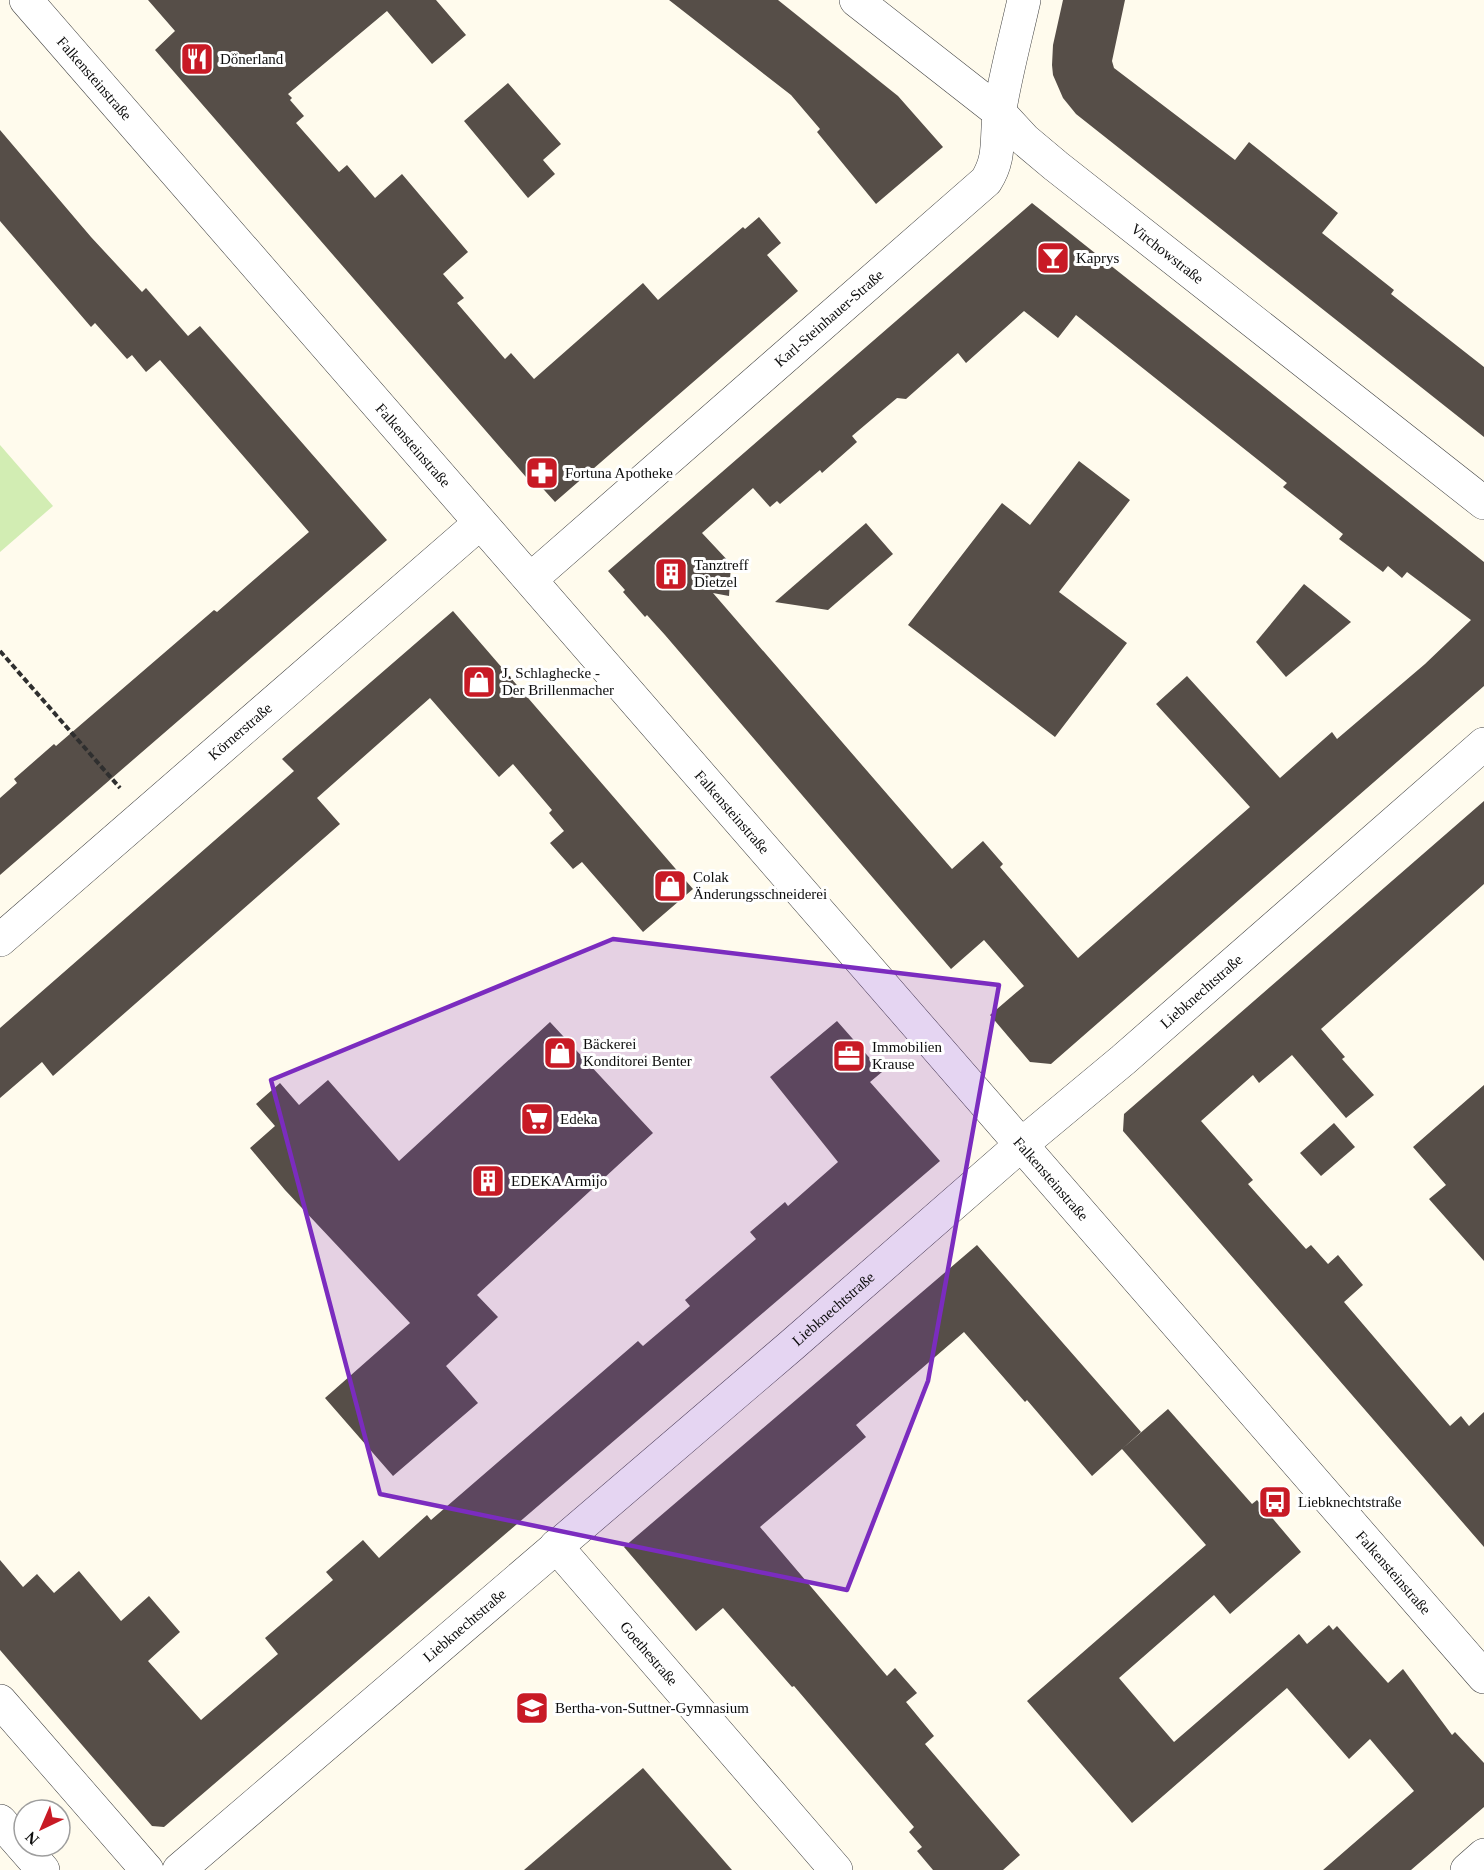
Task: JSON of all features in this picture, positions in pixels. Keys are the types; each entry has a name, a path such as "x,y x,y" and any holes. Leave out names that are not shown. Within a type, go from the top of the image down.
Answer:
{"street":[{"name":"Falkensteinstraße","path":"26,0 1484,1677"},
{"name":"Virchowstraße","path":"856,0 999,112 1025,140 1056,166 1484,503"},
{"name":"Karl-Steinhauer-Straße","path":"531,579 977,190 994,168 999,112 1024,0"},
{"name":"Körnerstraße","path":"0,940 480,523"},
{"name":"Liebknechtstraße","path":"179,1870 801,1337 1022,1144 1123,1060 1484,744"},
{"name":"Goethestraße","path":"556,1546 836,1870"},
{"path":"0,1701 147,1870"},
{"path":"0,1821 43,1870"},
{"path":"1467,1870 1484,1855"}],"path":[{"path":"0,651 144,816"}],"highlighted area":[{"path":"613,939 999,985 928,1381 847,1590 380,1494 271,1080"}],"green space":[{"path":"0,445 53,506 0,552"}],"building":[{"path":"148,0 436,0 466,35 432,64 387,11 288,94 292,98 290,100 304,116 296,123 339,172 347,165 375,198 402,174 468,252 443,274 464,298 457,303 505,359 511,353 534,379 643,283 658,300 743,227 745,229 759,217 781,243 767,255 798,291 555,502 536,481 532,484 155,50 175,31"},
{"path":"669,0 778,0 898,96 943,147 876,204 817,132 820,129 791,95"},
{"path":"1063,0 1125,0 1112,61 1114,68 1235,160 1249,142 1338,213 1322,233 1394,290 1391,294 1484,367 1484,437 1076,114 1063,98 1053,75 1053,45"},
{"path":"508,83 561,144 543,160 555,174 528,198 464,121"},
{"path":"0,130 91,237 142,292 146,288 188,336 200,326 387,540 0,875 0,798 17,783 14,779 54,744 56,746 214,610 217,612 309,532 160,360 146,372 132,355 127,359 95,323 91,327 0,221"},
{"path":"1032,203 1484,562 1484,686 1051,1064 1030,1062 990,1015 1024,986 984,940 951,969 665,635 623,592 625,590 608,571","holes":["1024,311 1058,338 1076,315 1287,483 1283,487 1343,534 1339,539 1383,572 1388,566 1402,578 1407,572 1471,620 1425,664 1337,739 1332,732 1280,778 1187,676 1156,704 1250,807 1078,958 1000,867 1003,864 983,841 952,869 713,593 729,596 731,564 702,533 753,488 770,507 777,501 780,504 820,470 822,473 857,442 852,436 897,398 906,399 958,353 966,363"]},
{"path":"1079,461 1130,500 1059,592 1127,643 1055,737 908,625 1002,503 1030,525"},
{"path":"866,523 893,554 828,610 775,602"},
{"path":"1304,584 1351,622 1286,677 1256,642"},
{"path":"453,611 693,889 643,932 582,862 573,869 550,843 564,831 549,813 552,810 513,764 499,777 430,698 317,798 340,824 53,1076 42,1062 0,1098 0,1028 294,771 282,759"},
{"path":"1484,801 1484,884 1321,1029 1345,1057 1342,1059 1374,1095 1346,1118 1292,1055 1259,1083 1253,1075 1201,1121 1253,1180 1248,1184 1306,1249 1311,1245 1328,1264 1338,1255 1363,1285 1344,1302 1450,1426 1461,1416 1469,1426 1484,1412 1484,1547 1123,1131 1124,1114"},
{"path":"837,1021 882,1072 870,1082 940,1161 164,1827 152,1826 0,1650 0,1560 23,1587 37,1574 54,1593 79,1571 121,1621 149,1596 180,1632 148,1661 201,1720 278,1654 265,1638 333,1580 326,1572 363,1540 379,1558 427,1515 431,1520 638,1341 643,1346 690,1306 685,1300 756,1239 750,1232 785,1202 788,1206 838,1162 770,1077"},
{"name":"EDEKA Armijo","path":"550,1022 653,1133 477,1295 498,1317 446,1366 478,1403 393,1476 325,1398 410,1323 285,1190 250,1148 275,1126 256,1104 280,1083 299,1105 328,1080 399,1161"},
{"path":"1484,1085 1484,1261 1429,1199 1446,1185 1413,1147"},
{"path":"1334,1123 1355,1147 1321,1176 1300,1153"},
{"path":"977,1245 1141,1432 1092,1476 1027,1400 1025,1402 964,1332 856,1425 866,1437 760,1527 887,1676 895,1668 917,1693 906,1702 934,1736 925,1744 1020,1855 1003,1870 933,1870 917,1851 922,1847 909,1832 914,1827 794,1686 792,1687 723,1608 696,1631 624,1547"},
{"path":"1168,1409 1252,1504 1257,1500 1301,1552 1230,1614 1214,1595 1119,1678 1174,1742 1299,1634 1307,1644 1329,1625 1333,1630 1337,1626 1388,1683 1403,1669 1452,1735 1455,1732 1484,1763 1484,1807 1411,1870 1323,1870 1414,1791 1370,1739 1349,1759 1287,1688 1132,1823 1027,1701 1206,1545 1122,1449"},
{"path":"643,1768 732,1870 524,1870"}],"place":[{"name":"Dönerland","path":"197,59"},
{"name":"Kaprys","path":"1053,258"},
{"name":"Fortuna Apotheke","path":"542,473"},
{"name":"Tanztreff Dietzel","path":"671,574"},
{"name":"J. Schlaghecke - Der Brillenmacher","path":"479,682"},
{"name":"Colak Änderungsschneiderei","path":"670,886"},
{"name":"Bäckerei Konditorei Benter","path":"560,1053"},
{"name":"Immobilien Krause","path":"849,1056"},
{"name":"Edeka","path":"537,1119"},
{"name":"EDEKA Armijo","path":"488,1181"},
{"name":"Liebknechtstraße","path":"1275,1502"},
{"name":"Bertha-von-Suttner-Gymnasium","path":"532,1708"}]}
